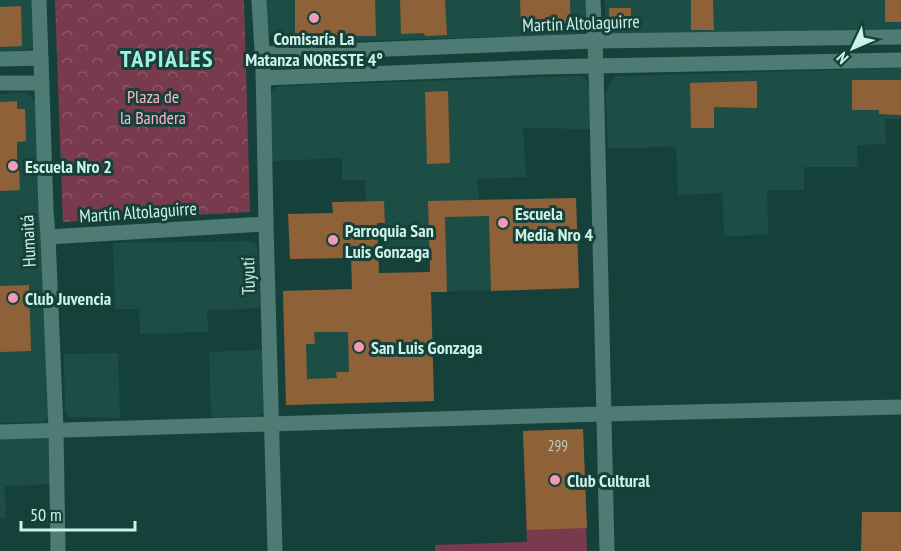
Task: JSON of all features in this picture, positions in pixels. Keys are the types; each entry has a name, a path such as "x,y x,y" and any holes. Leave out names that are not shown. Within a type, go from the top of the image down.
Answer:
{"street":[{"name":"Humaitá","path":"39,0 56,429 58,551"},
{"name":"Tuyutí","path":"259,0 263,78 274,551"},
{"path":"593,0 608,551"},
{"name":"Martín Altolaguirre","path":"262,54 594,41 901,37"},
{"path":"0,59 41,58"},
{"path":"263,78 540,67 901,60"},
{"path":"0,83 42,83"},
{"name":"Martín Altolaguirre","path":"48,237 266,224"},
{"path":"0,432 901,407"}],"shaded area":[{"path":"0,0 36,0 34,47 25,50 0,51"},
{"path":"267,0 590,0 589,30 580,34 285,43 273,37 267,29"},
{"path":"605,0 901,0 901,30 607,34 605,31"},
{"path":"901,68 901,119 885,119 886,144 857,145 858,167 804,167 804,190 767,190 768,235 724,236 722,193 678,195 676,147 608,148 606,94 609,84 615,77"},
{"path":"580,76 585,78 592,90 593,129 523,128 526,177 477,179 479,200 576,198 579,288 431,292 434,401 286,405 283,291 361,289 430,272 430,246 385,246 384,201 366,201 365,180 342,180 342,158 272,161 270,93 278,86"},
{"path":"27,93 35,100 50,417 42,422 0,423 0,94"},
{"path":"248,241 257,246 260,308 207,310 208,332 140,334 139,309 115,309 113,243"},
{"path":"262,350 264,413 258,416 211,417 209,352"},
{"path":"118,353 120,418 69,417 65,411 64,354"},
{"path":"45,436 49,439 54,484 5,486 6,518 0,518 0,437"}],"green space":[{"name":"Plaza de la Bandera","path":"55,0 244,0 250,212 63,222"},
{"name":"Club Cultural","path":"583,429 587,551 435,551 435,545 527,542 523,431"}],"building":[{"path":"295,0 375,0 376,36 295,36"},
{"path":"400,0 445,0 447,35 401,34"},
{"path":"520,0 570,0 571,29 521,30"},
{"path":"691,0 713,0 714,30 691,30"},
{"path":"885,0 901,0 901,22 885,22"},
{"path":"21,6 22,46 0,47 0,7"},
{"path":"609,8 631,8 631,30 610,30"},
{"path":"852,80 901,80 901,115 879,114 879,110 852,110"},
{"path":"757,81 757,108 714,107 714,128 691,128 690,83"},
{"path":"448,91 450,163 427,164 425,92"},
{"name":"Escuela Nro 2","path":"17,101 17,109 25,109 26,141 17,142 20,190 0,191 0,102"},
{"path":"576,198 579,288 491,291 489,216 445,217 447,292 431,292 434,401 286,405 283,291 352,289 351,258 290,259 288,214 333,213 332,202 384,201 385,223 377,223 379,273 430,272 428,201","holes":["314,332 348,332 349,372 336,372 337,378 307,379 306,344 315,344"]},
{"path":"29,285 31,351 0,352 0,286"},
{"name":"Club Cultural","path":"583,429 587,528 527,530 523,431"},
{"path":"862,512 901,512 901,551 861,551"}],"place":[{"name":"Comisaría La Matanza NORESTE 4°","path":"314,18"},
{"name":"Escuela Nro 2","path":"13,166"},
{"name":"Escuela Media Nro 4","path":"503,223"},
{"name":"Parroquia San Luis Gonzaga","path":"333,240"},
{"name":"Club Juvencia","path":"13,298"},
{"name":"San Luis Gonzaga","path":"359,347"},
{"name":"Club Cultural","path":"555,480"}],"district":[{"name":"TAPIALES","path":"167,58"}]}
